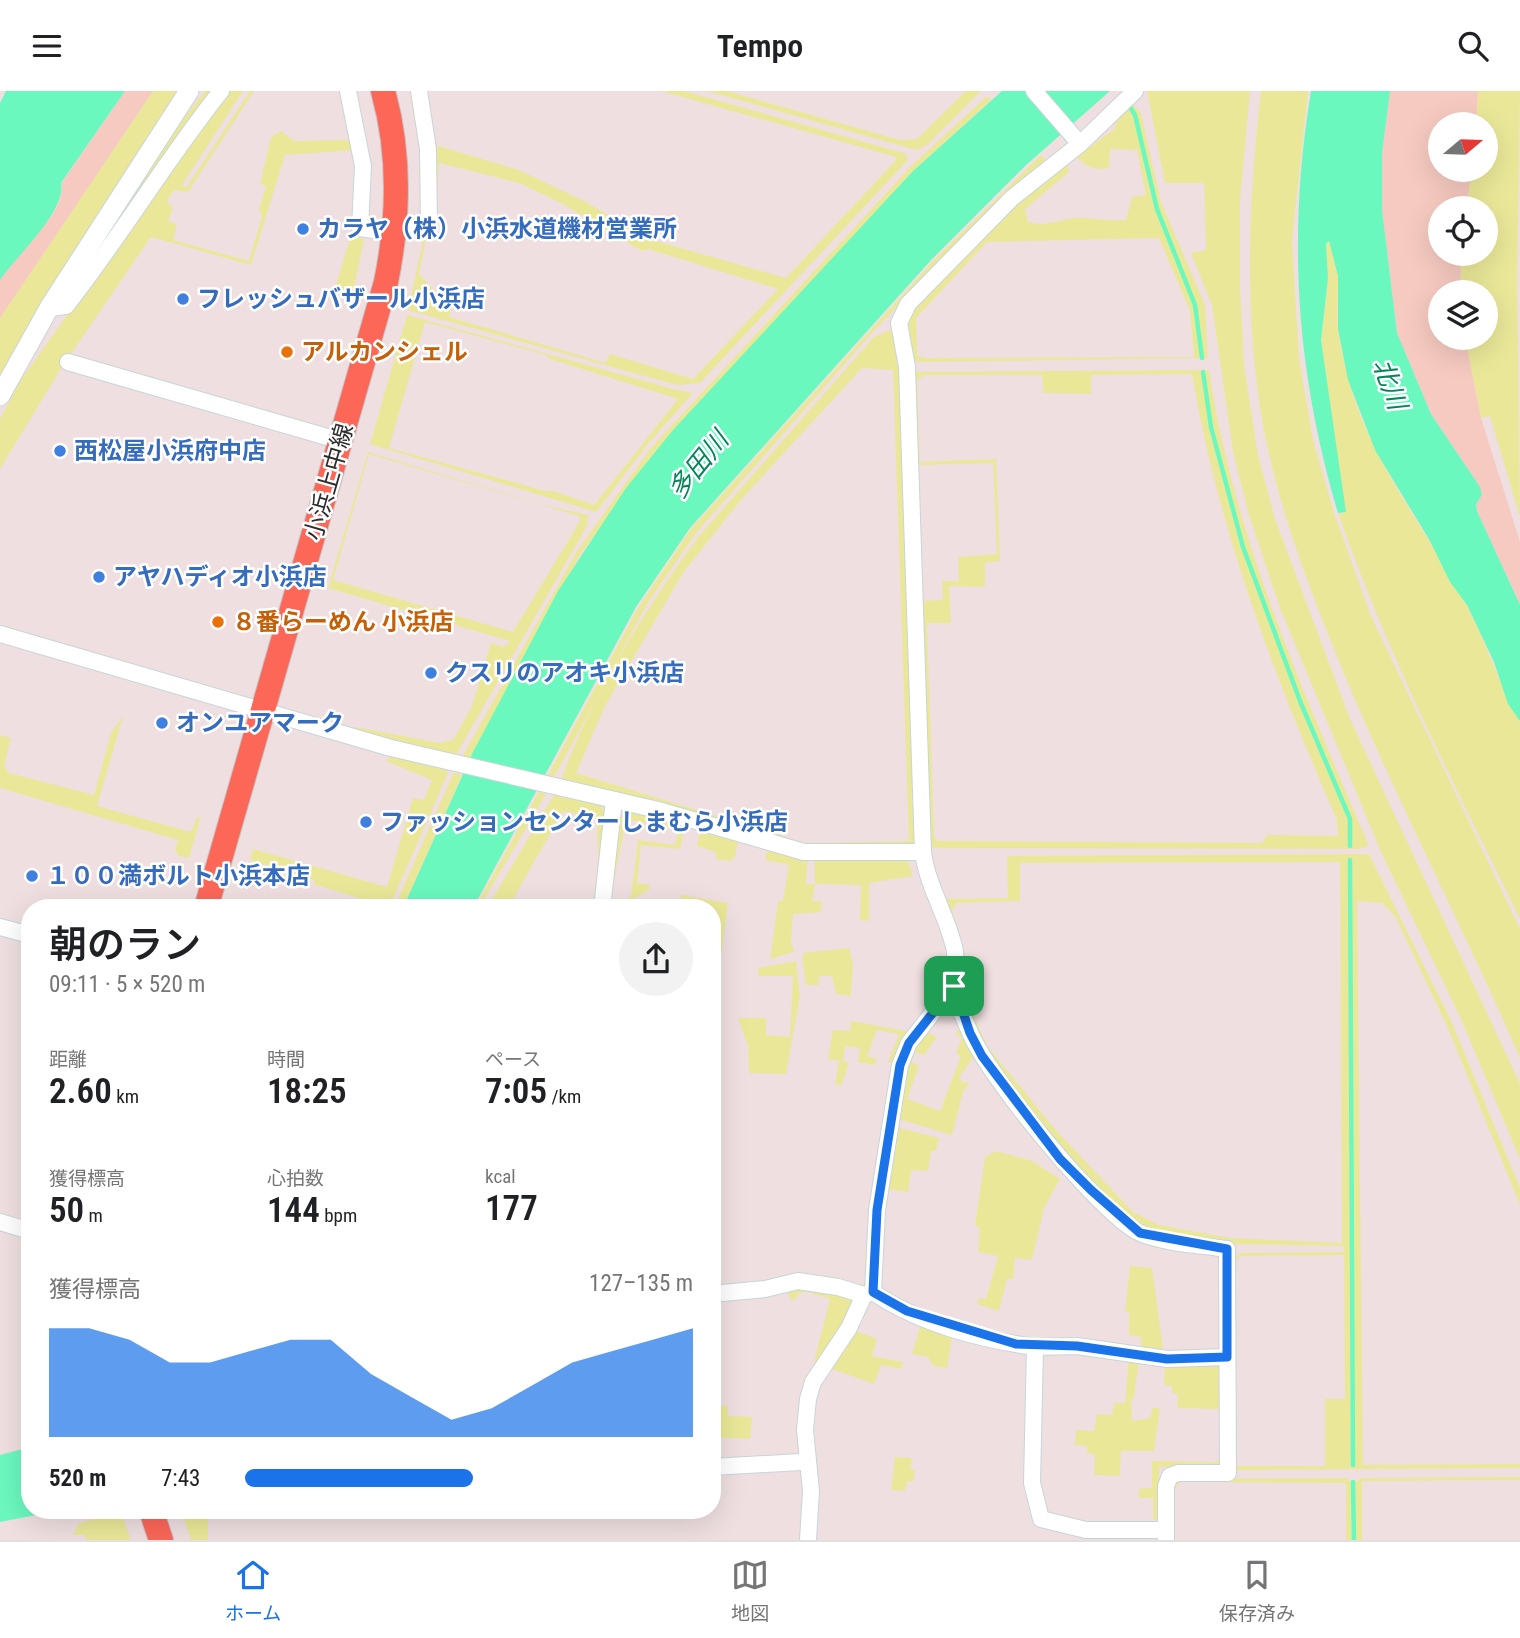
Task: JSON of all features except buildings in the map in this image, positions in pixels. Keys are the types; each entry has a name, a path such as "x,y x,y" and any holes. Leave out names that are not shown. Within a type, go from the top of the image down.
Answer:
{"main road":[{"name":"小浜上中線","path":"209,899 386,282 395,230 396,156 385,96"},
{"path":"154,1519 161,1540"}],"street":[{"path":"0,396 49,308 189,91"},
{"path":"49,308 65,306 106,255 184,138 221,91"},
{"path":"348,91 363,166 360,228 395,230 429,228 428,149 419,91"},
{"path":"1034,91 1077,141"},
{"path":"1035,1347 1031,1483 1041,1519 1086,1530 1166,1535 1166,1486 1170,1476 1178,1472 1228,1473 1227,1249 1140,1233 1060,1159 982,1056 970,1033 954,986 957,961 954,944 925,867 923,852 907,367 899,323 908,304 981,229 1135,91"},
{"path":"68,362 341,442"},
{"path":"0,634 262,711 459,765 614,800 804,852 923,852"},
{"path":"602,899 614,800"},
{"path":"0,926 21,932"},
{"path":"808,1540 811,1491 805,1417 813,1382 869,1294 877,1210 900,1065 909,1043 954,986"},
{"path":"0,1222 21,1228"},
{"path":"721,1293 765,1289 797,1281 869,1294 947,1325 1035,1347 1077,1346 1167,1359 1227,1357"},
{"path":"721,1466 801,1462 807,1459"}],"shaded area":[{"path":"153,91 180,91 0,381 0,318"},
{"path":"205,91 215,91 88,269 175,130"},
{"path":"228,91 243,91 182,185 186,188 250,91 254,91 188,192 174,190 167,201 173,208 168,221 177,224 173,240 249,261 262,216 259,209 266,186 260,184 271,137 281,131 294,141 354,140 357,150 285,155 251,265 151,237 62,367 0,469 0,419 20,381"},
{"path":"661,91 684,91 907,154 907,161 700,383 677,385 408,310 424,236 433,234 435,145 519,170 584,201 649,239 786,278 896,157","holes":["439,163 519,183 559,202 642,251 648,249 778,289 693,379 610,354 606,363 449,317 451,307 437,299 433,289 419,274 426,238 434,235"]},
{"path":"707,91 727,91 900,140 917,139 966,91 981,91 927,145 916,150"},
{"path":"1147,91 1250,91 1240,200 1240,287 1244,366 1258,455 1275,519 1350,719 1520,1084 1520,1159 1461,1019 1381,852 1280,608 1249,515 1233,452 1212,305 1191,253 1206,250 1204,183 1165,183"},
{"path":"1261,91 1308,91 1292,241 1299,359 1313,440 1334,513 1371,616 1520,929 1520,1058 1350,688 1307,579 1279,494 1260,407 1250,289 1251,209"},
{"path":"1478,91 1520,91 1517,280 1520,517 1490,416 1481,418 1467,350 1498,350 1498,280 1460,280 1461,266 1498,266 1498,196 1468,196 1470,182 1498,182 1498,112 1477,112"},
{"path":"987,96 991,100 913,171 654,453 580,555 469,760 462,757 577,551 650,449 912,165"},
{"path":"1133,103 1141,114 1161,202 1205,305 1208,358 918,362 910,359 905,324 910,314 1018,203 1067,163 1069,172 1025,209 1028,222 1046,223 1074,218 1126,220 1132,197 1146,195 1137,150 1110,149 1109,168 1104,169 1091,167 1077,157 1114,129 1120,114","holes":["1159,238 1190,311 1194,357 924,358 917,355 916,318 987,242"]},
{"path":"1041,155 1046,160 1007,192 871,334 696,533 647,604 553,779 547,777 638,608 691,529 933,261"},
{"path":"351,235 364,239 353,293 335,288"},
{"path":"1329,241 1334,251 1338,273 1338,330 1349,382 1359,412 1386,469 1467,606 1520,721 1520,919 1400,668 1338,513 1343,514 1321,340 1328,278 1326,244"},
{"path":"407,315 693,393 647,445 596,512 370,444","holes":["425,322 546,355 550,359 678,399 594,505 554,491 545,491 389,448"]},
{"path":"892,329 902,364 918,843 914,846 805,846 564,781 562,778 574,747 604,684 680,563 699,536 874,337","holes":["862,368 893,370 909,841 805,843 576,773 605,706 683,573 740,501"]},
{"path":"1209,370 1220,432 1253,554 1296,672 1369,846 1358,849 935,848 930,845 920,601 943,600 942,581 959,581 958,557 997,554 993,463 915,465 914,372","holes":["1192,374 1217,489 1251,601 1291,711 1337,820 1338,836 1267,835 1262,843 937,841 934,837 927,623 951,623 949,586 985,587 985,563 1000,561 996,459 920,462 917,381 924,375 1042,375 1043,393 1091,394 1091,375"]},
{"path":"368,452 543,505 588,515 587,526 456,755 354,729 355,727 440,743 454,739 472,706 491,643 504,647 510,641 328,588","holes":["369,454 579,516 580,521 513,632 333,580"]},
{"path":"123,716 97,806 191,832 197,818 201,817 189,858 179,856 175,850 178,840 0,788 0,735 11,738 4,766 9,773 94,795 111,733"},
{"path":"391,756 447,770 448,773 393,899 361,899 314,884 314,880 250,860 253,849 387,887 413,798 424,800 432,780 386,761"},
{"path":"454,772 462,775 407,899 398,899"},
{"path":"539,792 546,794 484,899 480,899"},
{"path":"554,795 601,805 605,813 597,899 597,818 563,811 513,899 492,899"},
{"path":"627,811 685,825 680,849 641,845 637,883 650,885 649,890 627,899 631,897 638,840 675,845 679,830 626,819 611,899 607,899 618,816"},
{"path":"700,832 738,841 735,857 729,861 716,859 716,852 697,846"},
{"path":"768,848 808,858 806,884 815,884 812,901 821,901 821,912 793,914 791,941 794,952 770,959 778,901 783,901 789,865 765,860"},
{"path":"1369,854 1452,1023 1520,1188 1520,1205 1447,1026 1395,916 1382,903 1357,901 1363,1465 1520,1464 1520,1468 1238,1470 1234,1467 1232,1261 1240,1253 1343,1252 1344,1246 1228,1244 1151,1230 1129,1221 1065,1156 986,1054 966,1007 961,983 959,943 944,899 1008,898 1007,856","holes":["1340,862 1342,1243 1231,1238 1159,1225 1133,1212 1054,1128 988,1047 970,1008 966,960 952,910 957,903 1020,901 1020,863","1344,1255 1345,1399 1325,1399 1325,1466 1237,1466 1234,1263 1240,1256"]},
{"path":"814,858 907,858 913,876 869,883 869,921 860,920 861,885 815,884"},
{"path":"681,895 704,899 681,899"},
{"path":"721,902 728,903 721,955"},
{"path":"849,948 853,964 851,996 836,994 832,976 819,976 819,985 806,985 802,958 804,953"},
{"path":"796,961 800,996 786,1074 749,1073 748,1046 738,1018 766,1018 766,1035 790,1037 793,976 759,976 758,968"},
{"path":"851,1021 906,1031 907,1034 893,1062 888,1062 899,1034 877,1030 867,1056 877,1059 874,1065 858,1062 860,1048 845,1046 843,1061 849,1063 841,1086 835,1084 839,1061 828,1059 833,1030 850,1031"},
{"path":"960,1025 975,1055 959,1077 963,1083 970,1083 963,1092 952,1135 898,1119 904,1068 924,1031 937,1037 924,1055 915,1052 911,1062 919,1066 907,1099 940,1111 961,1056 956,1053 962,1038 956,1034"},
{"path":"899,1128 939,1138 936,1151 931,1151 928,1171 911,1170 908,1192 885,1189"},
{"path":"996,1151 1032,1161 1060,1179 1044,1208 1032,1260 1015,1258 1013,1279 1007,1279 999,1311 977,1304 979,1298 986,1299 998,1256 978,1252 980,1228 975,1225 985,1157"},
{"path":"1130,1266 1152,1268 1164,1355 1141,1353 1141,1337 1129,1335 1129,1312 1125,1311"},
{"path":"798,1286 854,1297 854,1306 847,1324 817,1364 814,1362 830,1299 808,1292 799,1293 795,1300 790,1299 787,1289"},
{"path":"922,1320 953,1330 947,1368 933,1366 928,1357 912,1354"},
{"path":"854,1330 877,1339 872,1356 903,1362 900,1369 881,1365 874,1384 830,1368"},
{"path":"1129,1358 1139,1359 1134,1398 1131,1399 1132,1421 1150,1418 1152,1408 1160,1408 1154,1451 1121,1451 1120,1476 1094,1475 1095,1454 1087,1453 1087,1446 1075,1445 1076,1430 1094,1431 1097,1414 1112,1415 1114,1403 1125,1403"},
{"path":"1221,1361 1221,1462 1217,1466 1159,1467 1159,1518 1153,1520 1153,1498 1139,1498 1139,1489 1152,1488 1152,1461 1216,1462 1219,1459 1219,1409 1177,1408 1178,1394 1172,1393 1172,1386 1164,1385 1165,1362"},
{"path":"721,1406 728,1406 728,1416 752,1417 750,1439 721,1437"},
{"path":"895,1457 912,1458 910,1469 915,1470 913,1482 907,1481 905,1491 891,1490"},
{"path":"1520,1477 1520,1480 1362,1481 1362,1540 1346,1540 1346,1483 1180,1482 1174,1490 1172,1540 1173,1485 1180,1479 1348,1478 1348,1481 1359,1481 1360,1478"},
{"path":"96,1519 123,1519 131,1540 87,1540 84,1535 73,1535 79,1523"},
{"path":"184,1519 208,1519 208,1540 191,1540"}],"sand":[{"path":"125,91 153,91 0,318 0,280 5,270 56,209 61,196 61,184"},
{"path":"1390,91 1478,91 1477,112 1428,112 1428,182 1470,182 1468,196 1428,196 1428,266 1461,266 1460,280 1428,280 1428,350 1467,350 1481,418 1520,542 1520,605 1477,511 1476,504 1482,495 1480,487 1431,414 1397,333 1382,210 1382,154"}],"water":[{"path":"6,91 125,91 61,183 61,194 48,220 0,280 0,103"},
{"name":"多田川","path":"1002,91 1110,91 1025,166 932,259 690,528 636,607 478,899 407,899 473,752 558,591 626,488 673,430 913,171"},
{"name":"北川","path":"1311,91 1390,91 1382,154 1382,210 1397,333 1431,414 1480,487 1482,495 1476,504 1477,511 1520,605 1520,721 1508,704 1494,662 1467,605 1450,582 1430,541 1375,450 1348,380 1338,329 1338,276 1329,241 1326,244 1328,278 1321,340 1346,512 1338,513 1313,407 1300,303 1299,199"},
{"path":"21,1449 21,1518 0,1522 0,1455"}],"waterway":[{"path":"1130,107 1135,115 1157,209 1195,305 1202,358"},
{"path":"1203,372 1211,427 1243,547 1300,701 1350,819 1350,846"},
{"path":"1350,860 1353,1465"},
{"path":"1353,1482 1354,1540"}],"place":[{"name":"カラヤ（株）小浜水道機材営業所","path":"303,229"},
{"name":"フレッシュバザール小浜店","path":"183,299"},
{"name":"アルカンシェル","path":"287,352"},
{"name":"西松屋小浜府中店","path":"60,451"},
{"name":"アヤハディオ小浜店","path":"99,577"},
{"name":"８番らーめん 小浜店","path":"218,622"},
{"name":"クスリのアオキ小浜店","path":"431,673"},
{"name":"オンユアマーク","path":"162,723"},
{"name":"ファッションセンターしまむら小浜店","path":"366,822"},
{"name":"１００満ボルト小浜本店","path":"32,876"}],"route":[{"path":"954,986 970,1033 982,1056 1060,1159 1127,1225 1140,1233 1227,1249 1227,1357 1167,1359 1077,1346 1035,1347 1016,1344 907,1311 873,1292 877,1210 900,1065 909,1043 954,986"}]}
